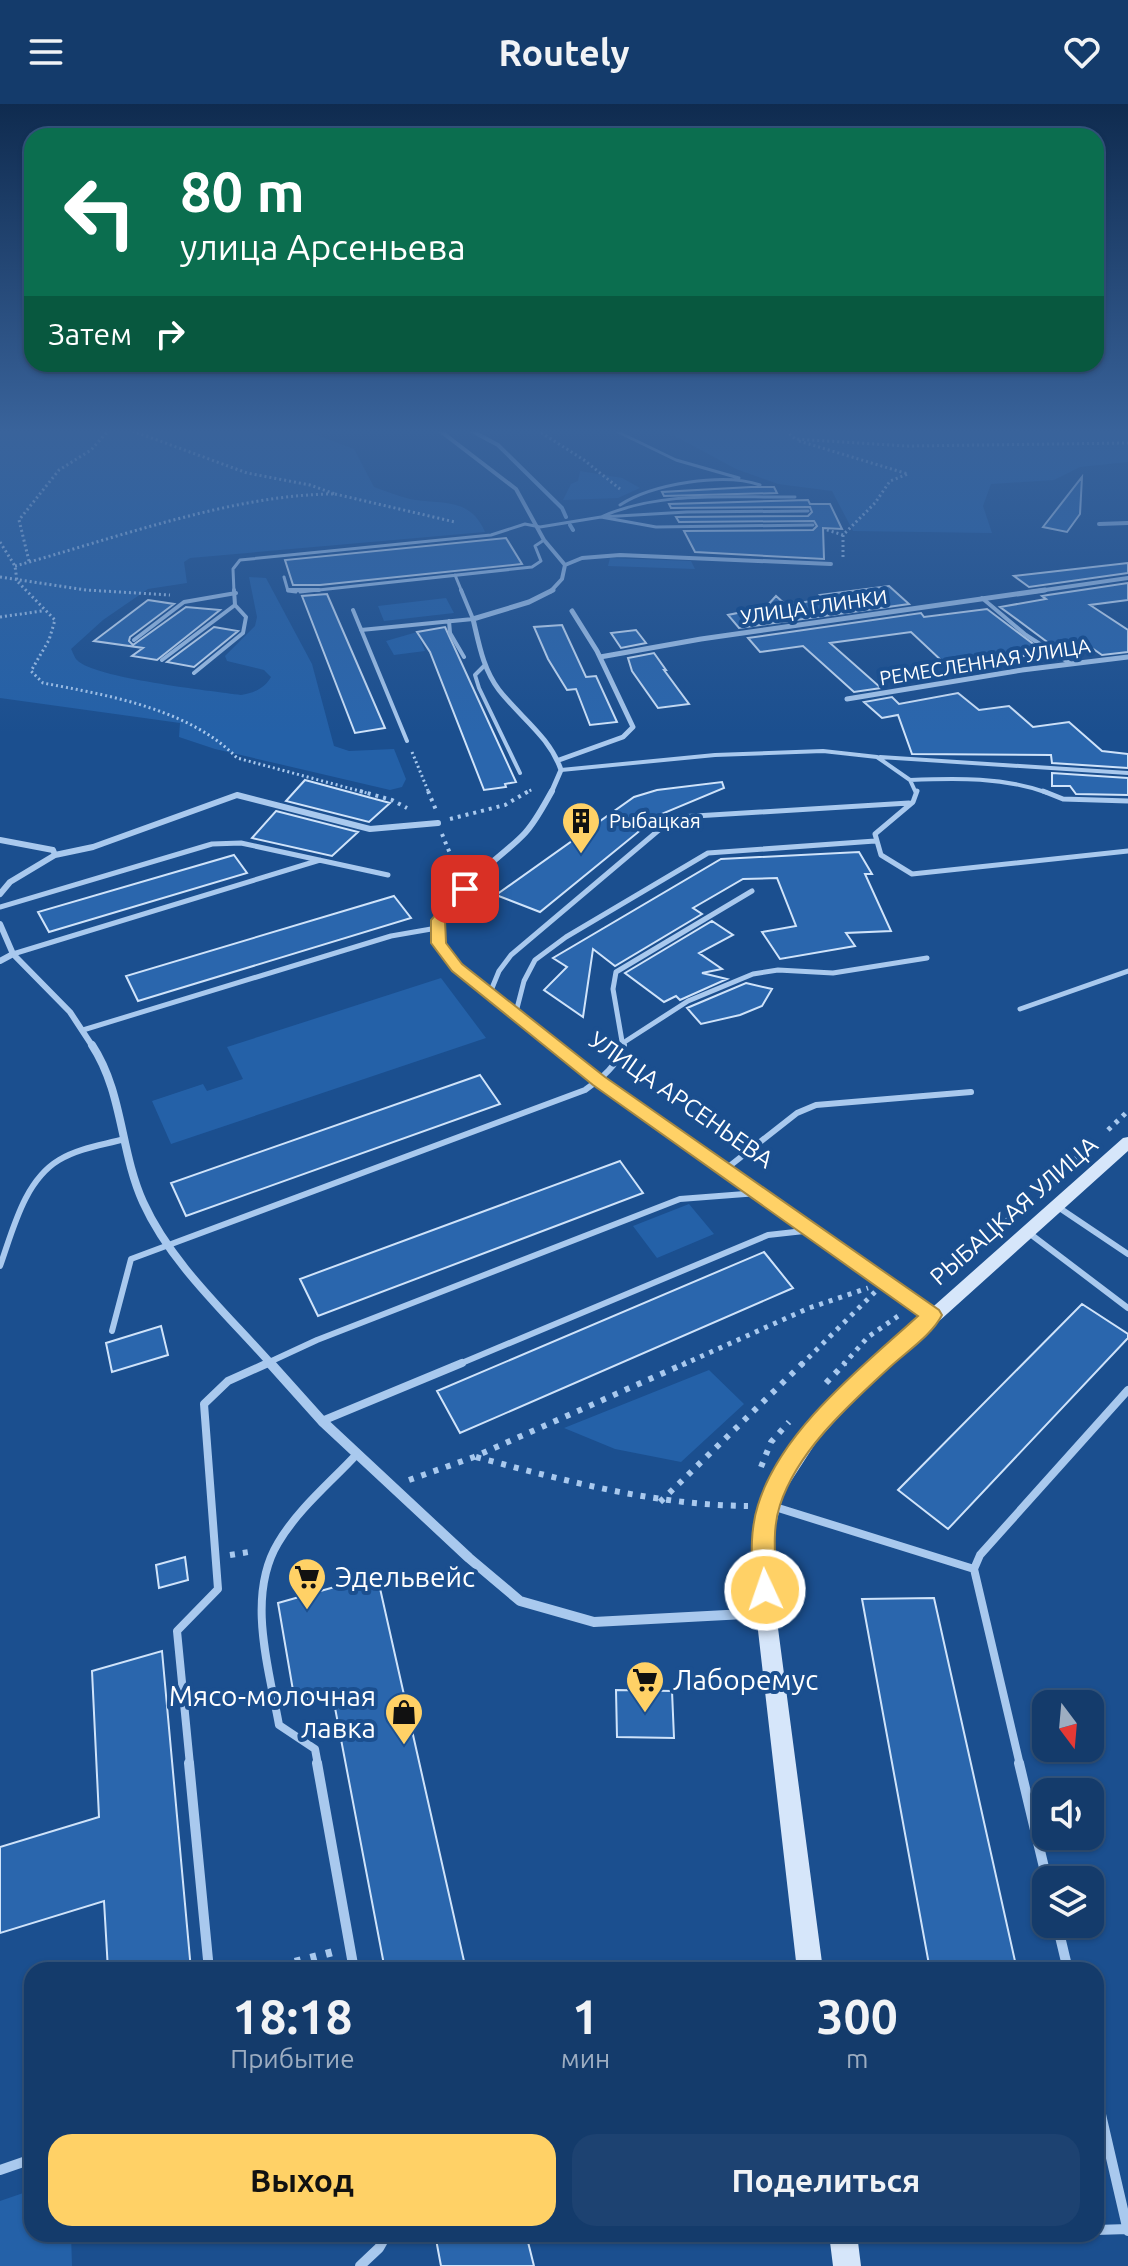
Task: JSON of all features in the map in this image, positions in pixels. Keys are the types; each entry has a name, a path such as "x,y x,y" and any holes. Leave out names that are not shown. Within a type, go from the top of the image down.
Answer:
{"main road":[{"name":"РЫБАЦКАЯ УЛИЦА","path":"932,1315 1128,1142"},
{"path":"809,1962 766,1613 763,1560 769,1505 790,1462 810,1435 861,1381 932,1315"},
{"path":"846,2242 847,2266"}],"street":[{"path":"437,928 445,908 527,831 556,785 561,770 559,760 498,689 484,666 473,619 544,597 554,589 565,571 565,565 544,540 541,531"},
{"path":"565,565 582,558 620,555 831,564"},
{"name":"УЛИЦА ГЛИНКИ","path":"600,657 701,639 1128,578"},
{"path":"559,760 623,737 633,727 600,657 572,611"},
{"name":"РЕМЕСЛЕННАЯ УЛИЦА","path":"847,699 1128,657"},
{"path":"0,894 10,882 55,855 93,847 237,795 370,829 438,823"},
{"path":"0,840 46,846 55,855"},
{"path":"0,924 13,954 83,1030 100,1057 117,1100 124,1139 142,1200 166,1245 322,1421 384,1481 520,1601 594,1622 766,1613"},
{"name":"УЛИЦА АРСЕНЬЕВА","path":"437,928 439,943 445,954 515,1016 599,1081 727,1168 932,1315"},
{"path":"0,961 13,954"}],"lane":[{"path":"194,673 243,633 246,617 235,605 233,569 240,560 491,535 499,531"},
{"path":"284,577 291,592 538,564 541,561 535,546 544,540"},
{"path":"361,630 473,619 455,575"},
{"path":"134,640 184,602 201,596 236,593"},
{"path":"982,598 1026,635 1071,664"},
{"path":"162,660 235,605"},
{"path":"353,610 407,741"},
{"path":"449,621 450,633 464,657"},
{"path":"484,666 475,675 493,724 520,773"},
{"path":"561,770 761,752 823,751 1128,773"},
{"path":"877,757 910,780 917,791 913,802 875,834 875,841 885,859 912,874 1128,851"},
{"path":"910,780 952,778 1021,783 1063,799 1128,801"},
{"path":"490,993 499,971 511,955 666,824 679,817 913,802"},
{"path":"515,1016 524,981 535,960 566,937 708,853 875,841"},
{"path":"0,907 212,844 241,843 388,875"},
{"path":"13,954 320,859"},
{"path":"626,1041 613,982 616,972 752,891"},
{"path":"83,1030 391,936 437,928"},
{"path":"112,1331 131,1259 585,1090 599,1081 617,1061 626,1041 688,1001 753,974 778,970 833,973 927,958"},
{"path":"1020,1009 1128,971"},
{"path":"727,1168 797,1113 816,1105 971,1092"},
{"path":"0,1266 27,1198 48,1167 76,1152 124,1139"},
{"path":"208,1962 177,1631 218,1589 204,1404 228,1381 317,1340 680,1199 761,1192"},
{"path":"1055,1205 1128,1254"},
{"path":"322,1421 768,1235 813,1230"},
{"path":"1026,1231 1128,1308"},
{"path":"1044,1866 974,1569 980,1555 1128,1390"},
{"path":"353,1962 315,1749 279,1725 260,1599 272,1552 291,1524 356,1455"},
{"path":"769,1505 974,1569"},
{"path":"1060,1938 1066,1962"},
{"path":"1104,2127 1128,2230 1104,2230"},
{"path":"0,2170 24,2162"},
{"path":"360,2266 382,2242"}],"path":[{"path":"22,531 29,561"},
{"path":"15,566 141,531"},
{"path":"0,542 15,566 17,581 55,620 55,629 41,648 31,671 43,683 155,712 196,727 229,745 237,758 392,800 438,823 465,889"},
{"path":"0,577 97,591 201,596"},
{"path":"0,617 43,611"},
{"path":"407,741 436,811"},
{"path":"438,823 505,805 561,770"},
{"path":"384,1481 411,1480 474,1457 809,1308 885,1283"},
{"path":"660,1502 885,1283"},
{"path":"474,1457 606,1492 660,1502 769,1505"},
{"path":"215,1558 257,1550 272,1552"},
{"path":"294,1962 350,1947"}],"shaded area":[{"path":"0,531 485,532 190,558 184,562 187,583 148,589 103,620 71,649 77,660 87,667 128,678 241,695 250,693 262,687 271,677 264,670 227,661 225,656 255,626 257,617 249,577 266,578 312,664 334,746 349,751 394,749 406,779 402,787 390,790 215,749 179,737 180,723 0,698"},
{"path":"853,531 991,531 992,533"},
{"path":"610,558 691,561 695,569 608,566"},
{"path":"446,598 454,613 384,621 378,606"},
{"path":"417,632 425,651 394,655 386,641"},
{"path":"441,978 486,1038 171,1144 152,1101 203,1084 207,1091 243,1079 227,1047"},
{"path":"689,1204 714,1234 657,1258 633,1226"},
{"path":"709,1370 744,1404 681,1462 615,1449 564,1428"},
{"path":"24,2193 24,2242 71,2242 72,2266 0,2266 0,2201"}],"building":[{"path":"684,531 823,531 824,559 695,552"},
{"path":"506,538 522,564 320,585 293,585 285,560"},
{"path":"1128,563 1128,573 1029,587 1014,576"},
{"path":"1128,583 1128,600 1090,605 1128,630 1128,652 1102,655 1089,646 1058,650 1000,607 1046,599 1042,596"},
{"path":"889,586 909,604 739,628 728,615 766,607 776,596 786,605 824,599 820,595"},
{"path":"327,594 385,728 355,733 302,596"},
{"path":"148,600 174,604 130,637 133,645 186,607 220,610 157,660 132,656 143,648 94,641"},
{"path":"987,609 1044,652 997,661 990,656 944,663 911,632 830,643 881,688 854,692 803,646 760,652 748,638 921,613 924,617"},
{"path":"562,625 586,677 596,676 617,722 590,725 576,689 567,690 548,659 534,627"},
{"path":"214,627 238,631 194,667 167,662"},
{"path":"445,627 516,782 505,784 506,787 484,790 430,652 417,632"},
{"path":"636,630 646,643 621,648 611,633"},
{"path":"654,653 689,704 658,708 632,671 628,658"},
{"path":"958,693 979,710 1009,706 1033,727 1069,722 1102,751 1128,754 1128,768 1052,763 1051,755 912,754 898,715 882,718 864,702 892,697 899,704"},
{"path":"1052,773 1128,778 1128,795 1076,794 1070,786 1052,786"},
{"path":"305,780 390,803 369,822 286,801"},
{"name":"Рыбацкая","path":"722,782 724,788 659,815 540,912 496,895 634,797 657,790"},
{"path":"276,811 358,832 332,856 252,838"},
{"path":"859,852 872,874 865,874 891,931 846,933 855,946 780,959 762,932 796,926 777,878 743,879 693,908 702,914 615,966 593,949 583,1017 544,990 567,967 553,958 721,859"},
{"path":"234,855 247,873 49,932 38,912"},
{"path":"394,896 411,918 138,1001 126,976"},
{"path":"712,921 733,935 699,953 722,969 702,973 727,979 680,1000 676,996 664,1002 625,973"},
{"path":"746,983 772,989 762,1006 740,1015 701,1024 687,1008"},
{"path":"480,1075 500,1104 186,1216 171,1183"},
{"path":"620,1161 643,1193 318,1316 300,1279"},
{"path":"764,1252 793,1288 460,1433 437,1391"},
{"path":"1082,1304 1128,1334 1128,1338 948,1529 898,1490"},
{"path":"161,1326 168,1355 112,1372 106,1343"},
{"path":"185,1557 188,1580 159,1588 156,1565"},
{"path":"377,1575 464,1962 383,1962 332,1692 295,1702 278,1603"},
{"path":"934,1598 1015,1962 929,1962 862,1599"},
{"path":"162,1651 190,1962 108,1962 104,1901 0,1933 0,1847 99,1817 92,1671"},
{"name":"Лаборемус","path":"616,1690 672,1691 674,1738 617,1737"},
{"path":"436,2242 528,2242 534,2266 441,2266"}],"place":[{"name":"Рыбацкая","path":"581,855"},
{"name":"Эдельвейс","path":"307,1611"},
{"name":"Лаборемус","path":"645,1714"},
{"name":"Мясо-молочная лавка","path":"404,1746"}],"route":[{"path":"465,889 445,908 437,928 439,943 457,967 599,1081 932,1315 861,1381 810,1435 790,1462 769,1505 763,1536 765,1590"}]}
